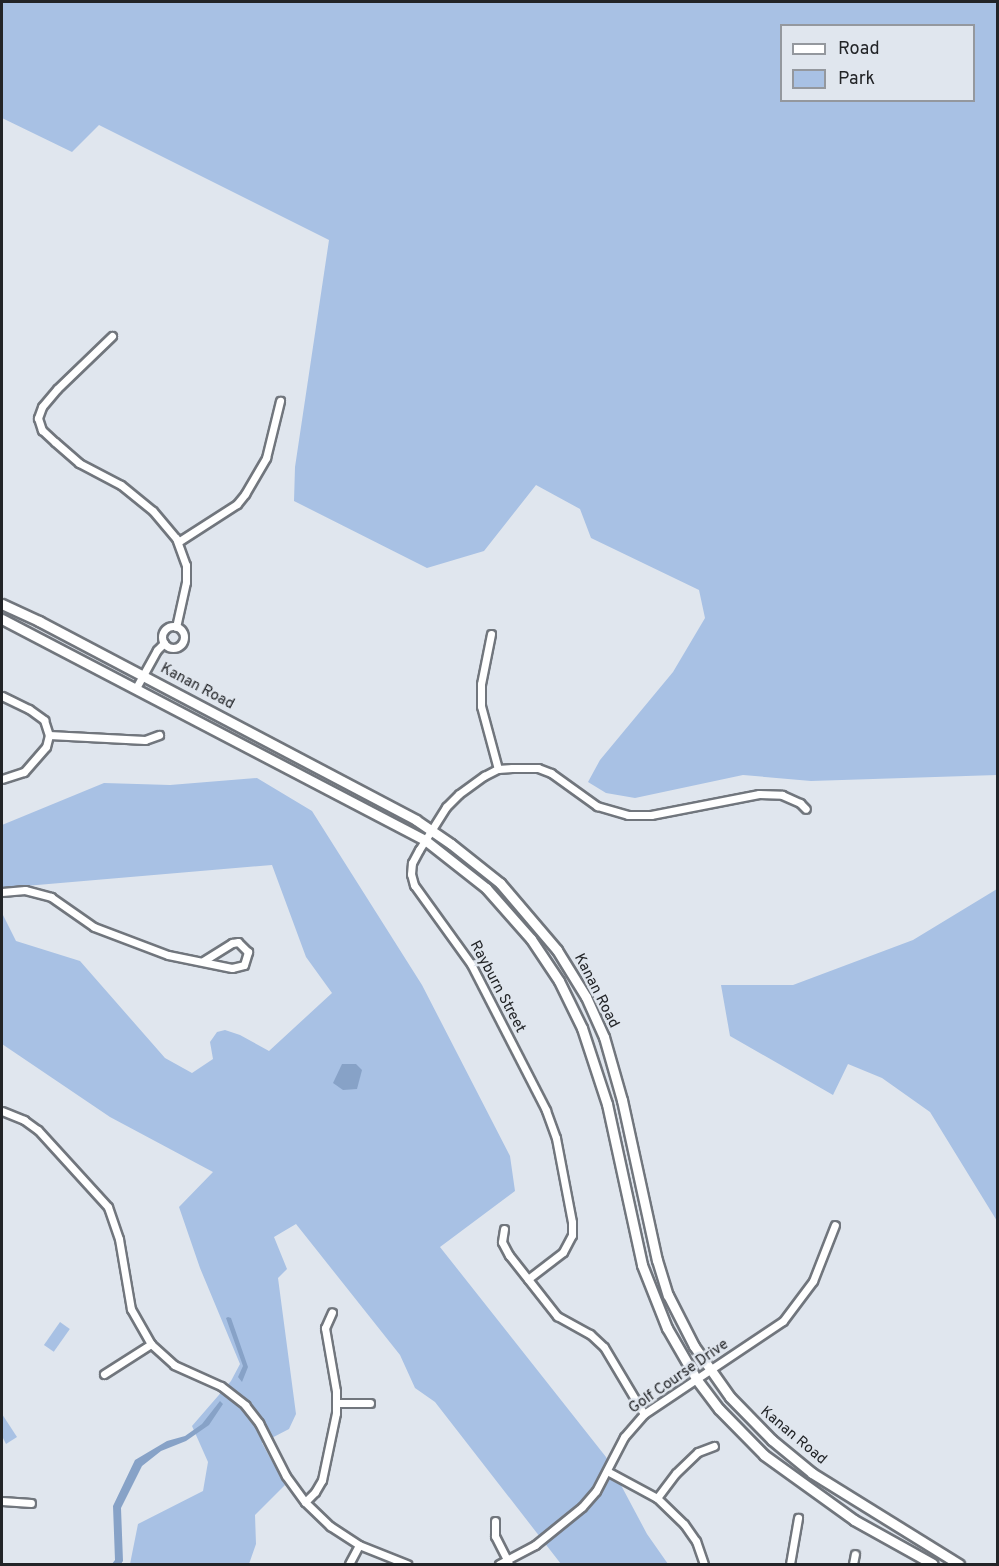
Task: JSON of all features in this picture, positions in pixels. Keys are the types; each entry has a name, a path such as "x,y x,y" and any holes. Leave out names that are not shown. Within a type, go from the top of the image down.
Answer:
{"main road":[{"name":"Kanan Road","path":"2,604 39,621 431,829 477,863 524,908 557,950 586,997 604,1037 617,1077 649,1228 668,1295 694,1346 748,1418 812,1473 959,1564"},
{"name":"Kanan Road","path":"2,618 425,840 486,888 512,916 540,952 572,1006 602,1083 642,1265 667,1328 697,1380 719,1409 772,1461 854,1520 933,1564"}],"street":[{"path":"112,336 42,407 38,418 42,430 79,462 121,485 145,505 178,542 186,565 186,582 176,627"},
{"path":"178,542 237,504 245,494 266,458 280,401"},
{"path":"164,643 173,647 182,642 183,632 176,627"},
{"path":"136,688 164,643 165,630 176,627"},
{"path":"491,634 481,684 481,706 498,770"},
{"path":"2,696 44,720 49,735 46,747 24,772 2,779"},
{"path":"49,735 146,740 159,735"},
{"name":"Rayburn Street","path":"528,1279 563,1252 572,1235 572,1222 556,1138 546,1110 471,964 414,885 412,863 431,829 459,794 484,776 498,770 538,768 559,777 597,806 628,816 651,815 759,794 782,795 800,803 806,809"},
{"path":"2,892 39,892 51,897 94,927 168,956 238,968 244,966 248,952 238,942 232,943 203,961"},
{"path":"2,1111 24,1120 38,1130 108,1207 119,1239 131,1309 151,1344 174,1365 221,1386 246,1405 259,1423 286,1476 305,1502 330,1526 359,1545 407,1564"},
{"name":"Golf Course Drive","path":"499,1564 509,1563 582,1507 596,1491 624,1437 644,1414 712,1371 773,1328 794,1309 813,1281 835,1225"},
{"path":"504,1229 502,1242 528,1279 558,1316 590,1335 604,1347 644,1414"},
{"path":"305,1502 322,1480 337,1403 325,1328 332,1312"},
{"path":"104,1374 151,1344"},
{"path":"337,1403 370,1403"},
{"path":"657,1498 676,1473 698,1452 714,1446"},
{"path":"607,1471 657,1498 684,1524 696,1540 704,1564"},
{"path":"2,1501 31,1503"},
{"path":"790,1564 798,1518"},
{"path":"495,1521 495,1536 509,1563"},
{"path":"349,1564 359,1545"},
{"path":"853,1564 855,1554"}],"green space":[{"path":"2,2 997,2 997,775 811,781 743,775 635,798 606,793 588,782 600,760 673,672 705,618 699,590 591,538 580,509 536,485 484,551 427,568 294,501 295,467 329,240 99,125 72,152 2,118"},
{"path":"257,778 312,811 422,985 510,1156 515,1191 440,1247 606,1457 647,1534 668,1564 561,1564 435,1402 415,1388 400,1355 296,1224 274,1237 287,1269 278,1278 296,1414 289,1429 262,1443 285,1485 255,1515 256,1544 249,1564 130,1564 138,1524 203,1491 208,1462 192,1426 231,1381 240,1364 200,1268 179,1207 213,1172 110,1117 2,1044 2,913 16,941 80,961 165,1058 192,1073 213,1059 210,1042 217,1032 225,1030 240,1035 269,1051 332,993 306,957 272,865 2,888 2,825 104,783 170,785"},
{"path":"997,889 997,1221 930,1112 882,1078 848,1064 833,1095 730,1036 721,985 793,985 913,940"},
{"path":"60,1322 70,1329 54,1352 44,1345"},
{"path":"2,1414 17,1437 6,1444 2,1436"}],"shaded area":[{"path":"342,1064 356,1064 362,1070 357,1089 343,1090 333,1083"},
{"path":"226,1318 231,1318 248,1367 242,1382 238,1377 243,1366"},
{"path":"220,1401 223,1404 209,1425 186,1441 161,1451 142,1466 121,1508 123,1561 121,1564 112,1564 115,1560 113,1506 135,1460 167,1441 185,1436 202,1424"}]}
